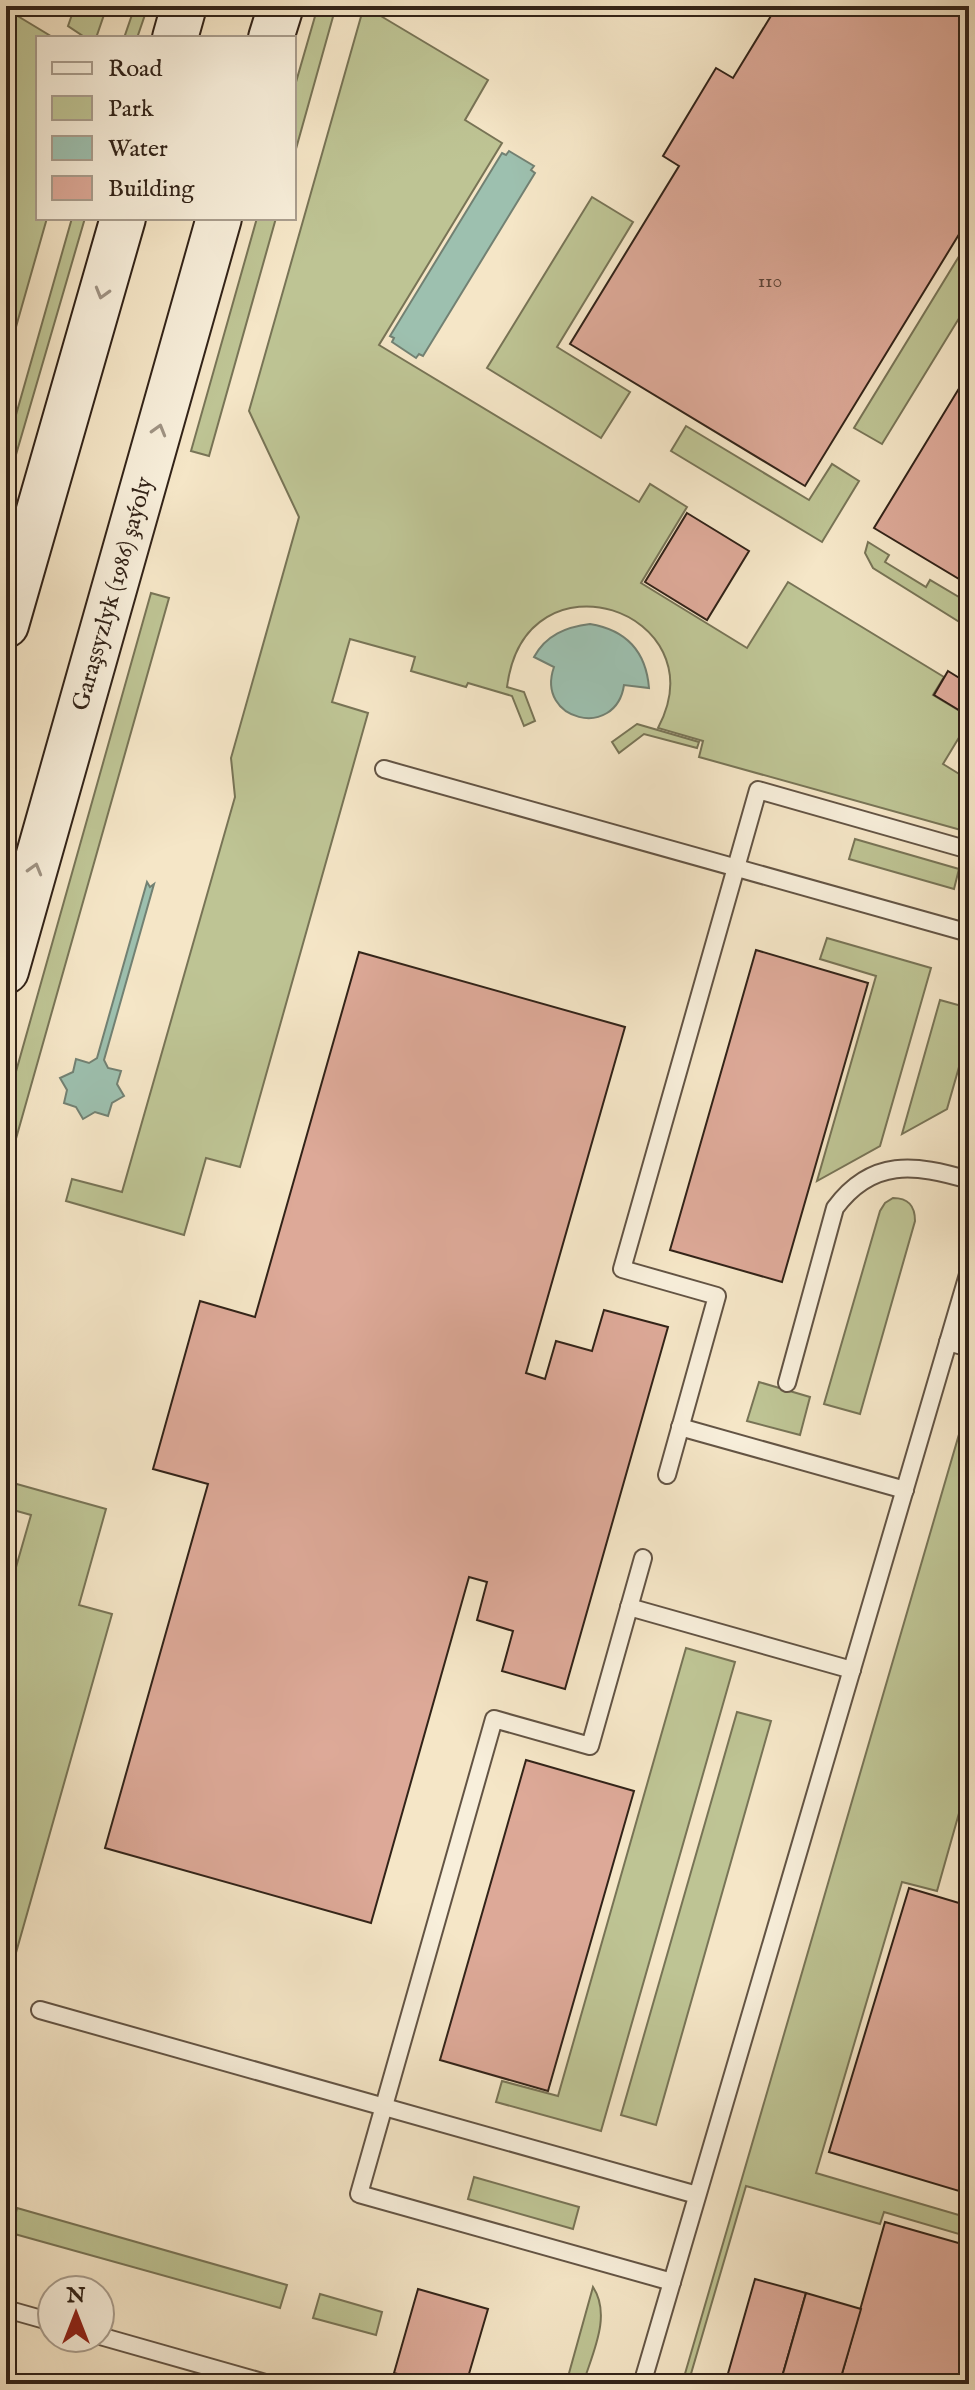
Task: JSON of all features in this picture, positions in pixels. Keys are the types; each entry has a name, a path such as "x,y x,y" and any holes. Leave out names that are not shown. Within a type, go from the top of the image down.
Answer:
{"main road":[{"path":"176,36 184,6"},
{"path":"272,36 281,6"},
{"path":"6,625 122,220"},
{"name":"Garaşsyzlyk (1986) şaýoly","path":"6,971 218,220"}],"lane":[{"path":"384,769 969,933"},
{"path":"667,1475 717,1296 622,1269 758,790 969,850"},
{"path":"787,1383 835,1208 847,1192 861,1180 897,1167 939,1171 969,1180"},
{"path":"642,2384 969,1271"},
{"path":"948,1342 969,1348"},
{"path":"680,1427 905,1490"},
{"path":"643,1558 590,1746 494,1719 359,2194 672,2282"},
{"path":"629,1607 852,1670"},
{"path":"40,2010 697,2195"},
{"path":"6,2309 36,2317"},
{"path":"116,2341 269,2384"}],"green space":[{"path":"75,6 107,6 97,36 83,36 68,26"},
{"path":"135,6 148,6 138,36 125,36"},
{"path":"318,6 336,6 296,149 296,82"},
{"path":"364,6 488,80 465,120 502,143 379,345 639,502 650,484 687,507 641,583 747,648 788,582 944,677 933,695 963,713 969,704 969,721 943,764 969,780 969,828 968,832 699,757 703,741 658,728 670,687 663,652 642,626 612,610 579,607 547,617 521,643 507,687 524,692 535,721 524,726 512,696 411,671 415,657 350,639 332,702 368,713 240,1167 206,1158 184,1235 66,1201 72,1179 122,1192 235,797 231,758 299,517 249,411"},
{"path":"6,9 51,36 36,36 36,220 46,220 6,362"},
{"path":"592,197 633,222 557,347 630,392 601,438 487,368"},
{"path":"71,220 84,220 6,489 6,450"},
{"path":"256,220 275,220 209,456 191,451"},
{"path":"969,240 969,302 882,444 854,428"},
{"path":"686,426 809,500 832,464 859,481 822,542 671,451"},
{"path":"868,542 889,555 885,562 926,587 930,580 969,603 969,628 873,568 865,553"},
{"path":"151,593 169,598 6,1174 6,1107"},
{"path":"637,724 699,742 697,748 644,734 619,753 612,742"},
{"path":"855,839 959,869 954,889 849,859"},
{"path":"827,938 931,968 880,1146 817,1181 876,976 820,959"},
{"path":"940,1000 969,1008 969,1032 947,1109 902,1134"},
{"path":"893,1198 910,1204 915,1221 860,1414 824,1404 880,1211"},
{"path":"759,1382 810,1397 800,1435 747,1421"},
{"path":"969,1400 969,1792 965,1792 937,1891 902,1882 816,2173 969,2218 969,2237 884,2212 880,2224 746,2186 688,2384 682,2384"},
{"path":"6,1481 106,1509 79,1605 112,1614 6,1988 6,1602 31,1515 6,1508"},
{"path":"686,1648 735,1662 601,2131 496,2102 502,2081 558,2096"},
{"path":"737,1712 771,1721 656,2125 621,2115"},
{"path":"474,2177 579,2207 573,2229 468,2199"},
{"path":"17,2208 287,2285 280,2308 11,2233"},
{"path":"593,2287 601,2310 595,2348 583,2384 566,2384"},
{"path":"320,2294 382,2312 376,2335 313,2318"}],"water":[{"path":"509,151 534,166 531,170 535,173 423,356 419,354 416,358 392,342 394,338 390,336 502,153 506,155"},
{"path":"590,624 614,631 632,644 644,663 649,688 624,685 618,702 607,713 593,718 579,717 566,711 556,700 551,686 554,667 534,657 544,643 558,633"},
{"path":"147,882 150,887 154,884 104,1060 108,1068 121,1071 117,1084 124,1096 112,1103 108,1116 95,1112 83,1119 76,1107 64,1103 67,1090 60,1078 73,1072 76,1059 89,1063 97,1058"}],"building":[{"path":"777,6 969,6 969,218 805,486 570,344 679,166 663,156 716,68 733,78"},
{"path":"969,372 969,585 874,528"},
{"path":"687,513 749,551 707,620 645,582"},
{"path":"948,671 969,684 969,701 962,712 934,695"},
{"path":"756,950 868,983 782,1282 670,1250"},
{"path":"359,952 625,1027 526,1373 545,1379 556,1341 592,1351 604,1310 668,1327 565,1689 502,1671 513,1631 477,1620 487,1582 469,1577 371,1923 105,1848 208,1484 153,1469 200,1301 255,1317"},
{"path":"526,1760 634,1791 548,2091 440,2060"},
{"path":"909,1888 969,1906 969,2194 829,2152"},
{"path":"885,2222 969,2246 969,2384 839,2384"},
{"path":"755,2279 806,2293 780,2384 725,2384"},
{"path":"418,2289 488,2309 466,2384 433,2384 394,2373"},
{"path":"806,2293 861,2309 839,2384 780,2384"}]}
